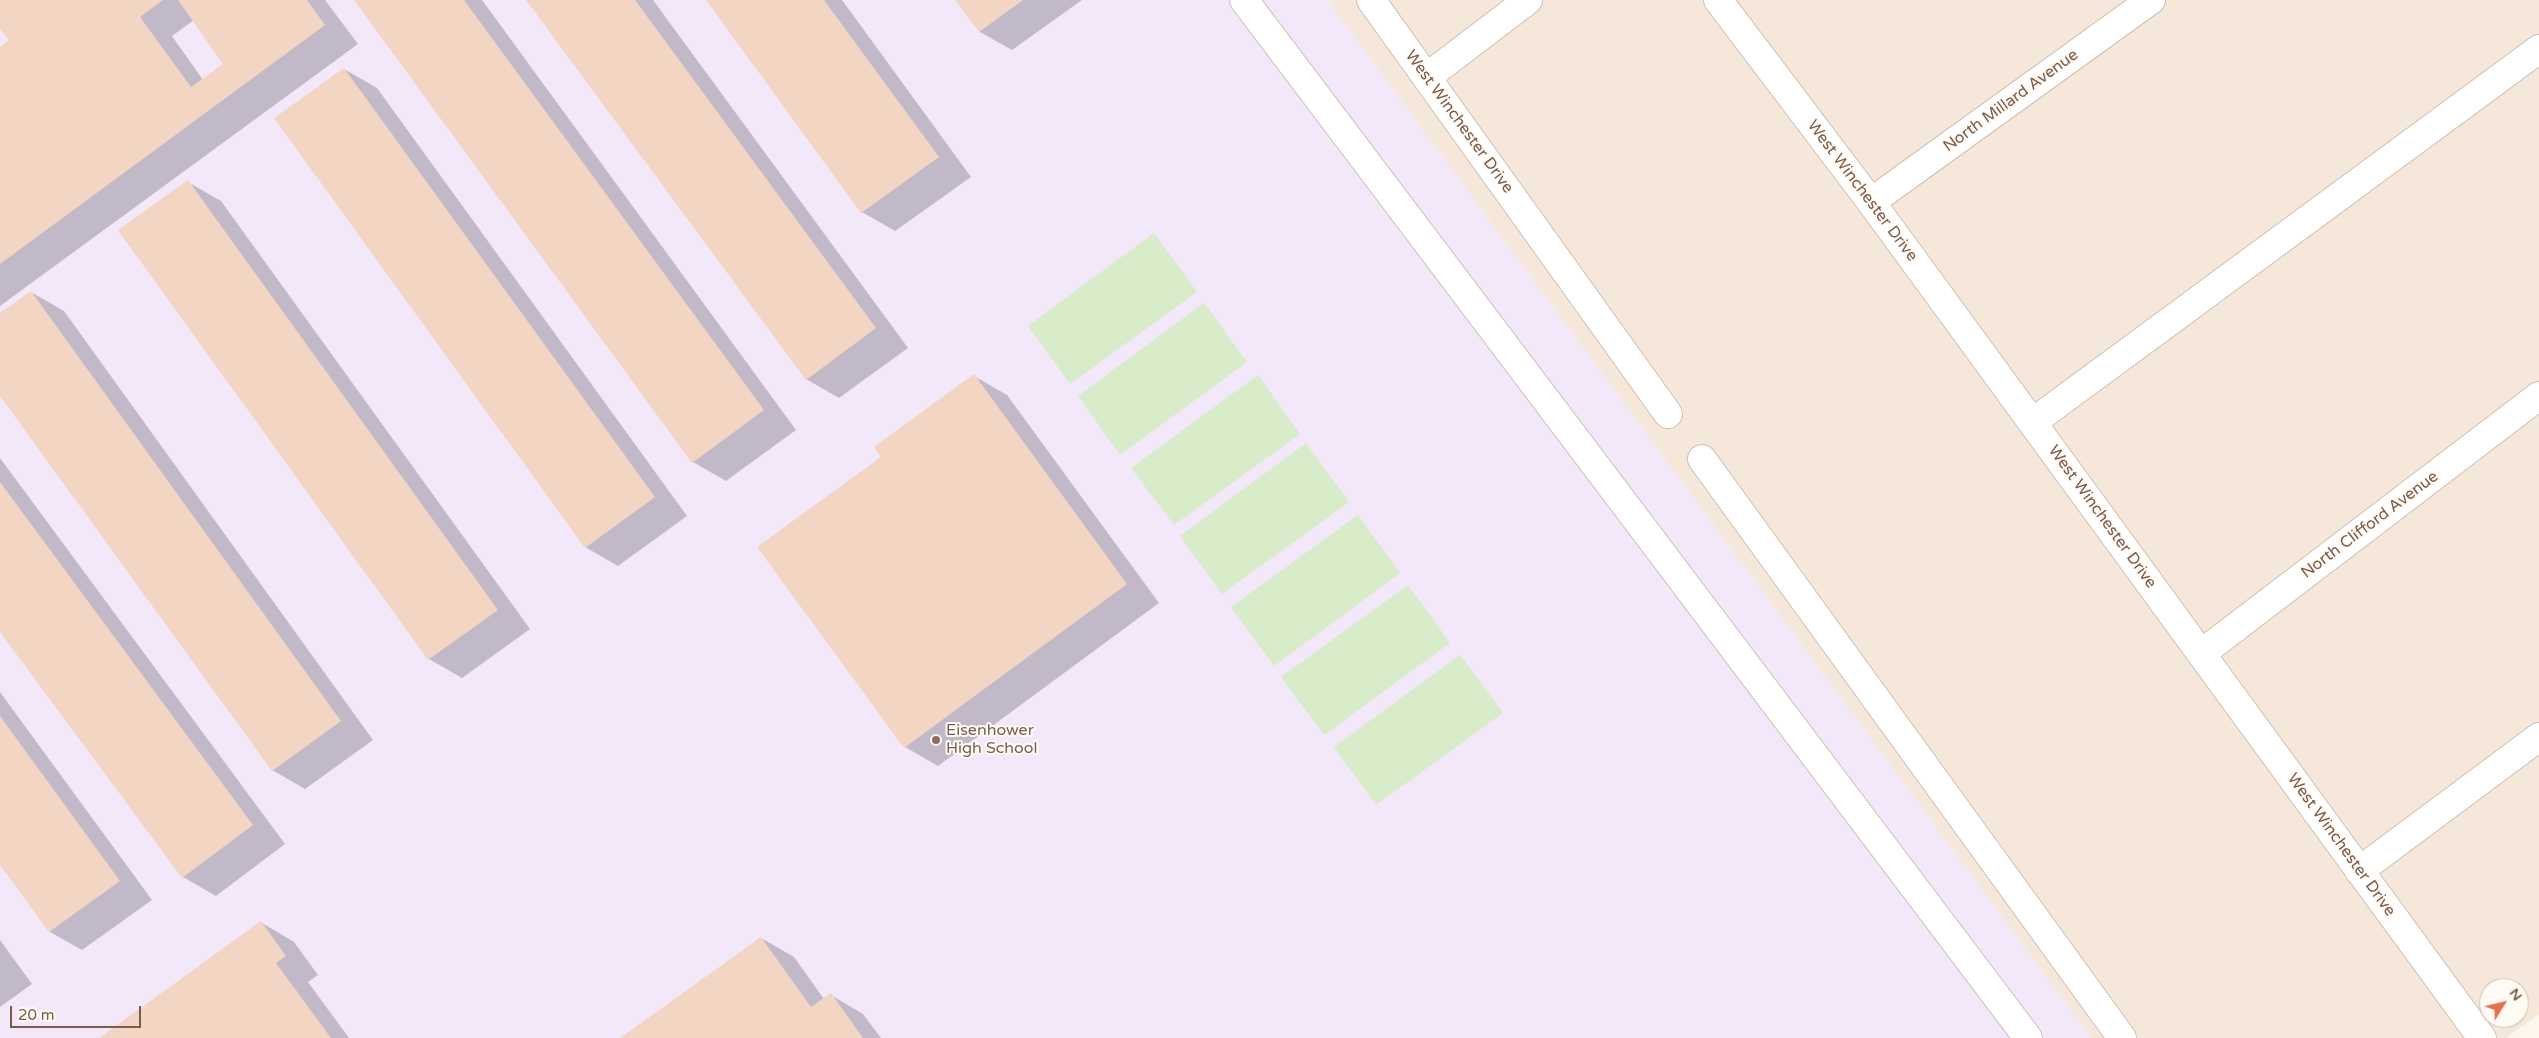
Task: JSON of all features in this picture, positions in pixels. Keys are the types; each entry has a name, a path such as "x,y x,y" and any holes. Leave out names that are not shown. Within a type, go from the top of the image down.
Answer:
{"street":[{"path":"1244,0 2028,1038"},
{"name":"West Winchester Drive","path":"1371,0 1668,414"},
{"path":"1427,77 1528,0"},
{"name":"West Winchester Drive","path":"1718,0 1872,202 2482,1038"},
{"name":"North Millard Avenue","path":"1872,202 2151,0"},
{"path":"2033,422 2539,49"},
{"name":"North Clifford Avenue","path":"2202,653 2539,396"},
{"path":"1702,459 2122,1038"},
{"path":"2359,871 2539,737"}],"shaded area":[{"name":"Eisenhower High School","path":"0,0 1327,0 2091,1038 0,1038"},
{"path":"1327,0 2539,0 2539,1014 2529,1021 2529,978 2479,978 2479,1028 2520,1028 2506,1038 2091,1038"}],"green space":[{"path":"1154,233 1197,292 1070,384 1028,326"},
{"path":"1204,303 1247,362 1120,455 1078,396"},
{"path":"1258,375 1300,434 1174,525 1131,468"},
{"path":"1306,443 1349,502 1222,594 1180,536"},
{"path":"1358,515 1400,573 1274,666 1231,607"},
{"path":"1408,585 1450,643 1324,735 1281,677"},
{"path":"1460,655 1503,713 1376,805 1334,747"}],"building":[{"path":"0,0 163,0 140,17 191,87 223,64 178,0 307,0 325,25 0,264 0,47 9,40 0,29"},
{"path":"354,0 464,0 764,410 692,463"},
{"path":"526,0 635,0 876,328 806,380"},
{"path":"706,0 824,0 939,157 861,213"},
{"path":"955,0 1023,0 979,32"},
{"path":"344,68 655,497 585,548 274,118"},
{"path":"188,180 498,610 428,660 118,230"},
{"path":"31,291 341,721 272,771 0,396 0,313"},
{"path":"974,374 1127,584 904,748 757,547 881,457 874,447"},
{"path":"0,482 253,825 182,878 0,632"},
{"path":"0,716 120,881 49,932 0,865"},
{"path":"261,921 286,956 276,963 331,1038 99,1038"},
{"path":"761,937 811,1007 831,993 863,1038 620,1038"}],"place":[{"name":"Eisenhower High School","path":"936,740"}]}
